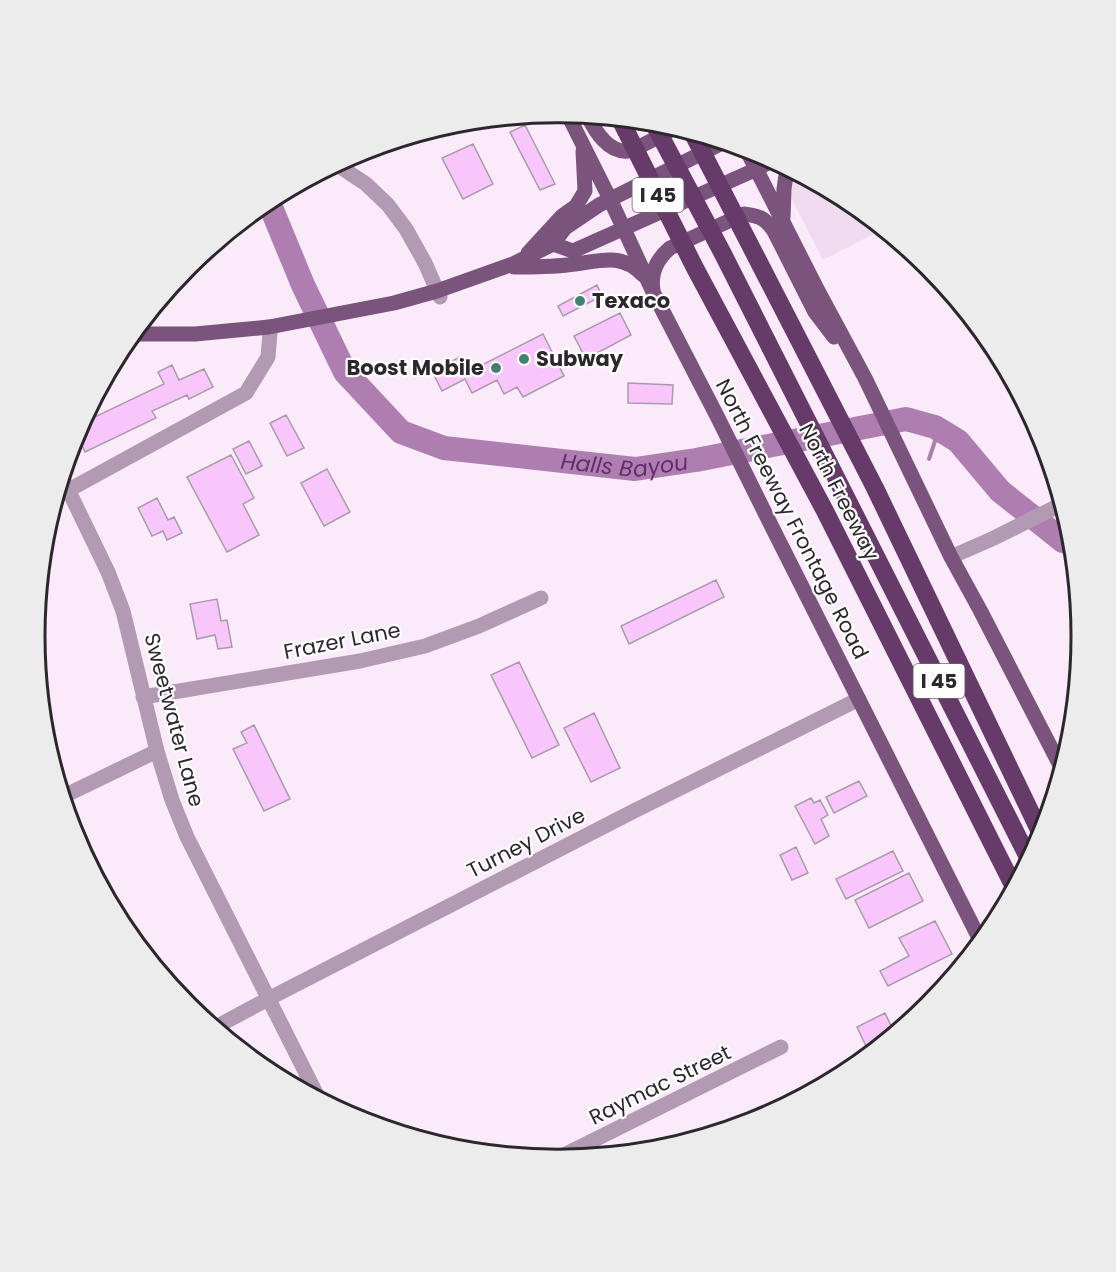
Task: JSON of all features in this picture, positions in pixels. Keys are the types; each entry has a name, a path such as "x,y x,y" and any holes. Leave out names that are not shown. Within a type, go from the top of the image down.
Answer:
{"highway":[{"name":"North Freeway","path":"624,127 695,268 825,512 1010,879"},
{"name":"North Freeway","path":"659,133 723,254 1024,849"},
{"name":"North Freeway","path":"697,142 875,488 1036,823"}],"main road":[{"name":"North Freeway Frontage Road","path":"572,123 654,294 976,933"},
{"path":"593,124 604,142 618,150 630,151 663,134"},
{"path":"521,261 562,216 576,206 585,191 583,145"},
{"path":"144,334 195,334 275,326 438,294 521,261 553,244 564,228 610,199 714,147"},
{"path":"753,162 865,378 951,557 1056,758"},
{"path":"553,244 573,251 763,166"},
{"path":"782,221 786,176"},
{"path":"654,294 653,273 657,263 670,248 744,214 757,216 767,221 774,231 815,312 865,378"},
{"path":"506,267 567,265 608,258 630,264 648,279"}],"street":[{"path":"345,170 366,184 388,205 416,246 438,294"},
{"path":"67,486 246,393 268,357 270,333 275,326"},
{"name":"Sweetwater Lane","path":"65,494 108,572 123,611 157,751 172,800 187,837 312,1086"},
{"path":"951,557 1055,508"},
{"name":"Frazer Lane","path":"143,697 360,662 425,646 479,626 541,598"},
{"name":"Turney Drive","path":"222,1024 622,817 859,699"},
{"path":"70,793 157,751"},
{"name":"Raymac Street","path":"577,1148 781,1047"}],"shaded area":[{"path":"778,173 843,209 875,233 823,260"}],"building":[{"path":"525,125 555,184 540,190 510,132"},
{"path":"473,144 493,184 463,199 442,158"},
{"name":"Texaco","path":"597,285 602,296 563,316 558,306"},
{"path":"620,313 631,335 586,359 574,336"},
{"path":"543,334 564,376 523,397 517,387 504,394 497,380 472,393 465,379 442,391 432,371 460,357 468,372"},
{"path":"172,365 179,380 204,369 213,387 189,399 187,395 152,411 156,418 85,452 82,445 94,417 164,384 158,372"},
{"path":"628,383 673,385 672,404 628,403"},
{"path":"286,415 304,448 287,456 270,423"},
{"path":"249,441 262,466 246,474 233,449"},
{"path":"231,455 254,498 243,504 259,535 227,552 187,477"},
{"path":"327,469 350,512 324,526 301,483"},
{"path":"157,498 168,520 174,517 182,533 167,540 163,531 152,536 138,508"},
{"path":"716,580 724,597 629,644 621,626"},
{"path":"217,599 221,621 227,620 232,647 218,649 215,635 197,639 190,604"},
{"path":"519,662 559,745 532,758 491,675"},
{"path":"594,713 620,768 591,782 564,728"},
{"path":"254,725 290,799 264,811 233,749 247,743 241,732"},
{"path":"859,781 867,796 834,813 826,797"},
{"path":"811,798 814,803 820,800 828,815 821,819 829,836 815,844 795,806"},
{"path":"796,847 808,873 792,880 780,855"},
{"path":"893,851 903,871 846,899 836,879"},
{"path":"909,873 923,901 869,928 855,900"},
{"path":"935,921 952,954 888,986 880,971 909,956 899,938"},
{"path":"885,1013 891,1026 866,1046 857,1027"}],"waterway":[{"name":"Halls Bayou","path":"272,210 303,285 345,372 401,432 444,448 635,469 696,460 906,419 935,427 958,441 1000,491 1062,540"},
{"path":"929,459 939,429"}],"place":[{"name":"Texaco","path":"580,301"},
{"name":"Subway","path":"524,359"},
{"name":"Boost Mobile","path":"496,368"}]}
